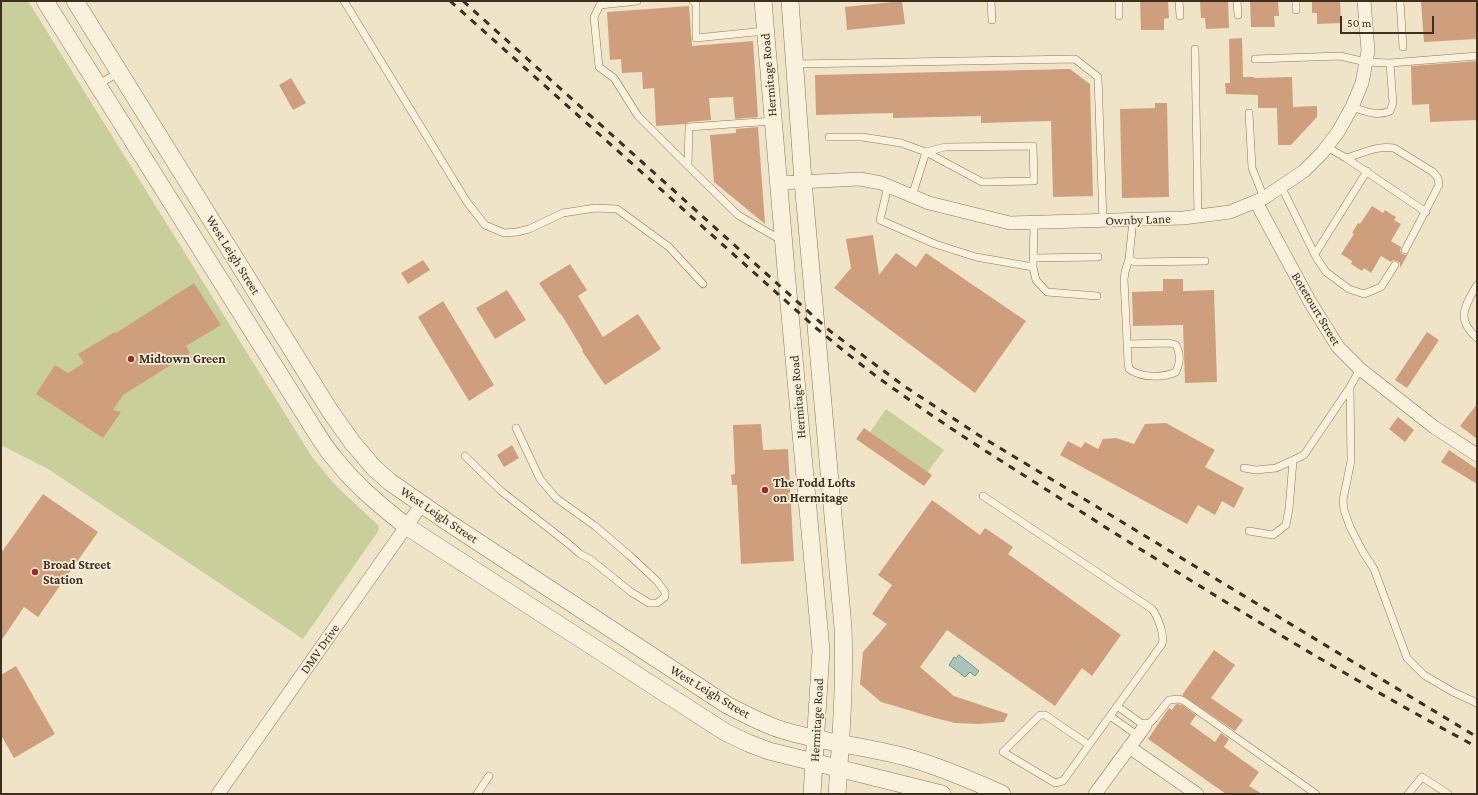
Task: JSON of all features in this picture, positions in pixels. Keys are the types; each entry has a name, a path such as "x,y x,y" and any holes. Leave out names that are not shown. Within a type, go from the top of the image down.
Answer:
{"street":[{"name":"West Leigh Street","path":"45,1 312,426 335,459 353,480 376,502 406,526 725,732 769,751 942,794"},
{"name":"West Leigh Street","path":"75,1 330,411 352,442 374,468 390,482 727,705 781,730 816,739 901,756 970,779 1002,794"},
{"name":"Hermitage Road","path":"763,1 783,241 821,650 812,794"},
{"name":"Hermitage Road","path":"790,1 803,181 843,627 844,668 841,744 837,794"},
{"name":"Ownby Lane","path":"778,183 860,179 888,186 929,203 1010,223 1198,217 1230,212 1260,200 1304,171 1327,147 1338,132 1352,107 1362,83 1368,51 1364,1"},
{"name":"Botetourt Street","path":"1260,200 1310,302 1338,347 1360,369 1434,427 1477,455"},
{"name":"DMV Drive","path":"218,794 422,504"},
{"path":"1095,794 1141,730"},
{"path":"1129,747 1197,794"}],"lane":[{"path":"344,1 467,202 485,225 504,233 518,232 529,229 563,213 595,208 617,209 669,247 703,284"},
{"path":"637,1 600,5 594,17 599,67 614,78 638,116 738,215 783,241"},
{"path":"693,1 696,4 696,38 765,31"},
{"path":"991,1 992,20"},
{"path":"1119,1 1119,16"},
{"path":"1179,1 1180,16"},
{"path":"1237,1 1238,14"},
{"path":"1296,1 1296,10"},
{"path":"1400,1 1403,47"},
{"path":"1195,49 1198,217"},
{"path":"1255,59 1340,56 1366,62 1390,63 1477,56"},
{"path":"794,64 1075,59 1098,77 1103,221"},
{"path":"1352,107 1374,114 1384,114 1390,111 1393,103 1390,63"},
{"path":"98,85 119,72"},
{"path":"1249,112 1252,168 1260,200"},
{"path":"688,166 688,127 773,121"},
{"path":"829,137 880,138 901,142 926,152 982,182 1034,181 1033,146 945,147 926,152"},
{"path":"1327,147 1367,171 1426,212"},
{"path":"1346,158 1387,147 1394,148 1433,172 1438,178 1439,185 1405,250"},
{"path":"912,196 926,152"},
{"path":"1315,254 1367,171"},
{"path":"888,186 880,220 935,244 976,257 1033,267"},
{"path":"1281,186 1315,254 1326,272 1349,289 1364,294 1381,287 1395,265"},
{"path":"1127,344 1169,343 1176,346 1180,352 1180,363 1176,372 1169,376 1144,375 1129,369 1127,344 1124,279 1129,259 1133,220"},
{"path":"1034,223 1033,267 1036,280 1047,292 1097,296"},
{"path":"1033,258 1098,257"},
{"path":"1129,259 1135,262 1205,261"},
{"path":"1477,285 1464,310 1463,318 1468,328 1477,338"},
{"path":"1244,468 1256,470 1276,468 1304,455 1350,387 1360,369"},
{"path":"1350,387 1351,461 1344,500 1344,510 1350,527 1374,569 1407,658 1424,675 1453,692 1477,703"},
{"path":"465,456 501,491 580,554 590,559 631,592 649,603 656,603 665,597 665,592 657,581 629,555 595,526 556,498 540,479 516,428"},
{"path":"1249,531 1273,535 1286,525 1289,509 1293,461"},
{"path":"983,496 1156,613 1163,639 1162,644 1063,781 1055,783 1003,752 1040,715 1045,715 1089,745"},
{"path":"1141,730 1152,721 1169,700 1179,699 1184,701 1316,794"},
{"path":"1118,706 1141,730"},
{"path":"1110,716 1141,730"},
{"path":"477,794 489,776"},
{"path":"1408,794 1422,777 1448,794"}],"green space":[{"path":"1,1 28,1 312,457 337,487 378,525 379,529 377,533 303,639 48,469 1,445"},
{"path":"886,409 944,450 927,473 870,432"}],"water":[{"path":"959,655 979,671 975,676 970,672 965,677 949,665 954,657 956,658"}],"building":[{"path":"902,1 905,24 847,30 845,7"},
{"path":"1140,1 1168,1 1169,18 1164,19 1164,30 1141,30"},
{"path":"1200,1 1228,1 1229,28 1206,29 1205,18 1201,18"},
{"path":"1250,1 1278,1 1279,16 1274,16 1275,27 1251,27"},
{"path":"1312,1 1340,1 1341,23 1317,24 1317,13 1312,13"},
{"path":"1421,1 1477,1 1477,39 1424,42"},
{"path":"689,6 692,46 753,41 758,117 735,119 733,97 709,98 711,120 656,126 654,88 643,89 642,72 622,73 621,59 610,60 607,12"},
{"path":"1242,38 1243,77 1292,77 1293,107 1317,106 1317,117 1291,145 1278,145 1277,108 1258,108 1258,95 1226,94 1225,83 1230,83 1229,39"},
{"path":"1477,61 1477,120 1430,122 1429,104 1412,105 1411,66"},
{"path":"1070,69 1090,84 1093,196 1053,197 1051,121 981,123 981,116 893,118 893,113 816,115 815,75"},
{"path":"291,78 306,103 293,110 279,85"},
{"path":"1155,103 1167,103 1169,197 1122,198 1120,109 1155,108"},
{"path":"758,127 765,224 714,182 710,135 736,133 736,129"},
{"path":"1372,206 1383,213 1385,210 1396,217 1394,220 1401,224 1391,241 1401,247 1400,251 1402,254 1406,255 1409,252 1400,268 1400,263 1397,261 1393,260 1391,262 1381,256 1371,273 1364,268 1362,271 1351,264 1352,261 1341,254 1354,234 1352,233 1358,223 1360,224"},
{"path":"873,235 879,275 896,253 916,267 926,253 1026,321 975,393 834,288 851,268 846,239"},
{"path":"423,260 430,270 408,284 401,273"},
{"path":"570,264 587,290 578,296 603,337 638,314 661,349 605,385 582,351 583,350 561,314 539,283"},
{"path":"1163,279 1183,279 1183,291 1214,290 1217,382 1185,383 1183,325 1133,326 1132,292 1163,291"},
{"name":"Midtown Green","path":"194,283 221,325 186,346 190,353 123,395 113,410 121,412 103,438 36,394 55,365 68,373 84,363 78,354 115,332 116,333"},
{"path":"507,290 526,320 495,339 476,308"},
{"path":"443,301 494,385 469,401 418,317"},
{"path":"1427,332 1439,340 1407,388 1395,380"},
{"path":"1477,404 1477,439 1460,426"},
{"path":"1398,417 1414,430 1405,442 1389,429"},
{"path":"1166,423 1215,450 1205,467 1244,488 1234,508 1222,501 1215,515 1198,505 1187,524 1060,455 1068,441 1081,448 1085,442 1098,449 1103,439 1116,438 1134,444 1145,424"},
{"name":"The Todd Lofts on Hermitage","path":"761,424 763,450 788,449 794,561 741,564 737,485 732,485 731,475 735,474 733,425"},
{"path":"864,428 932,475 924,486 856,439"},
{"path":"512,445 519,458 504,467 497,455"},
{"path":"1449,450 1477,469 1477,484 1441,462"},
{"name":"Broad Street Station","path":"43,494 98,532 38,617 24,607 1,641 1,553"},
{"path":"932,500 980,535 985,528 1013,547 1008,554 1121,635 1092,676 1082,668 1055,706 947,630 920,667 954,696 1008,714 1004,722 979,724 955,723 935,718 881,702 860,684 863,652 887,624 872,614 892,585 878,575"},
{"path":"1214,650 1235,665 1211,698 1243,720 1235,731 1182,695"},
{"path":"16,666 55,734 14,758 1,735 1,675"},
{"path":"1176,704 1182,705 1196,715 1190,724 1215,742 1221,733 1229,739 1224,747 1259,772 1249,786 1262,794 1226,794 1148,739 1169,708 1172,710"}],"railway":[{"path":"450,1 816,328 887,384 1000,460 1196,584 1335,668 1477,747"},
{"path":"463,1 830,331 904,386 980,436 1477,737"}],"place":[{"name":"Midtown Green","path":"131,359"},
{"name":"The Todd Lofts on Hermitage","path":"765,490"},
{"name":"Broad Street Station","path":"35,572"}]}
